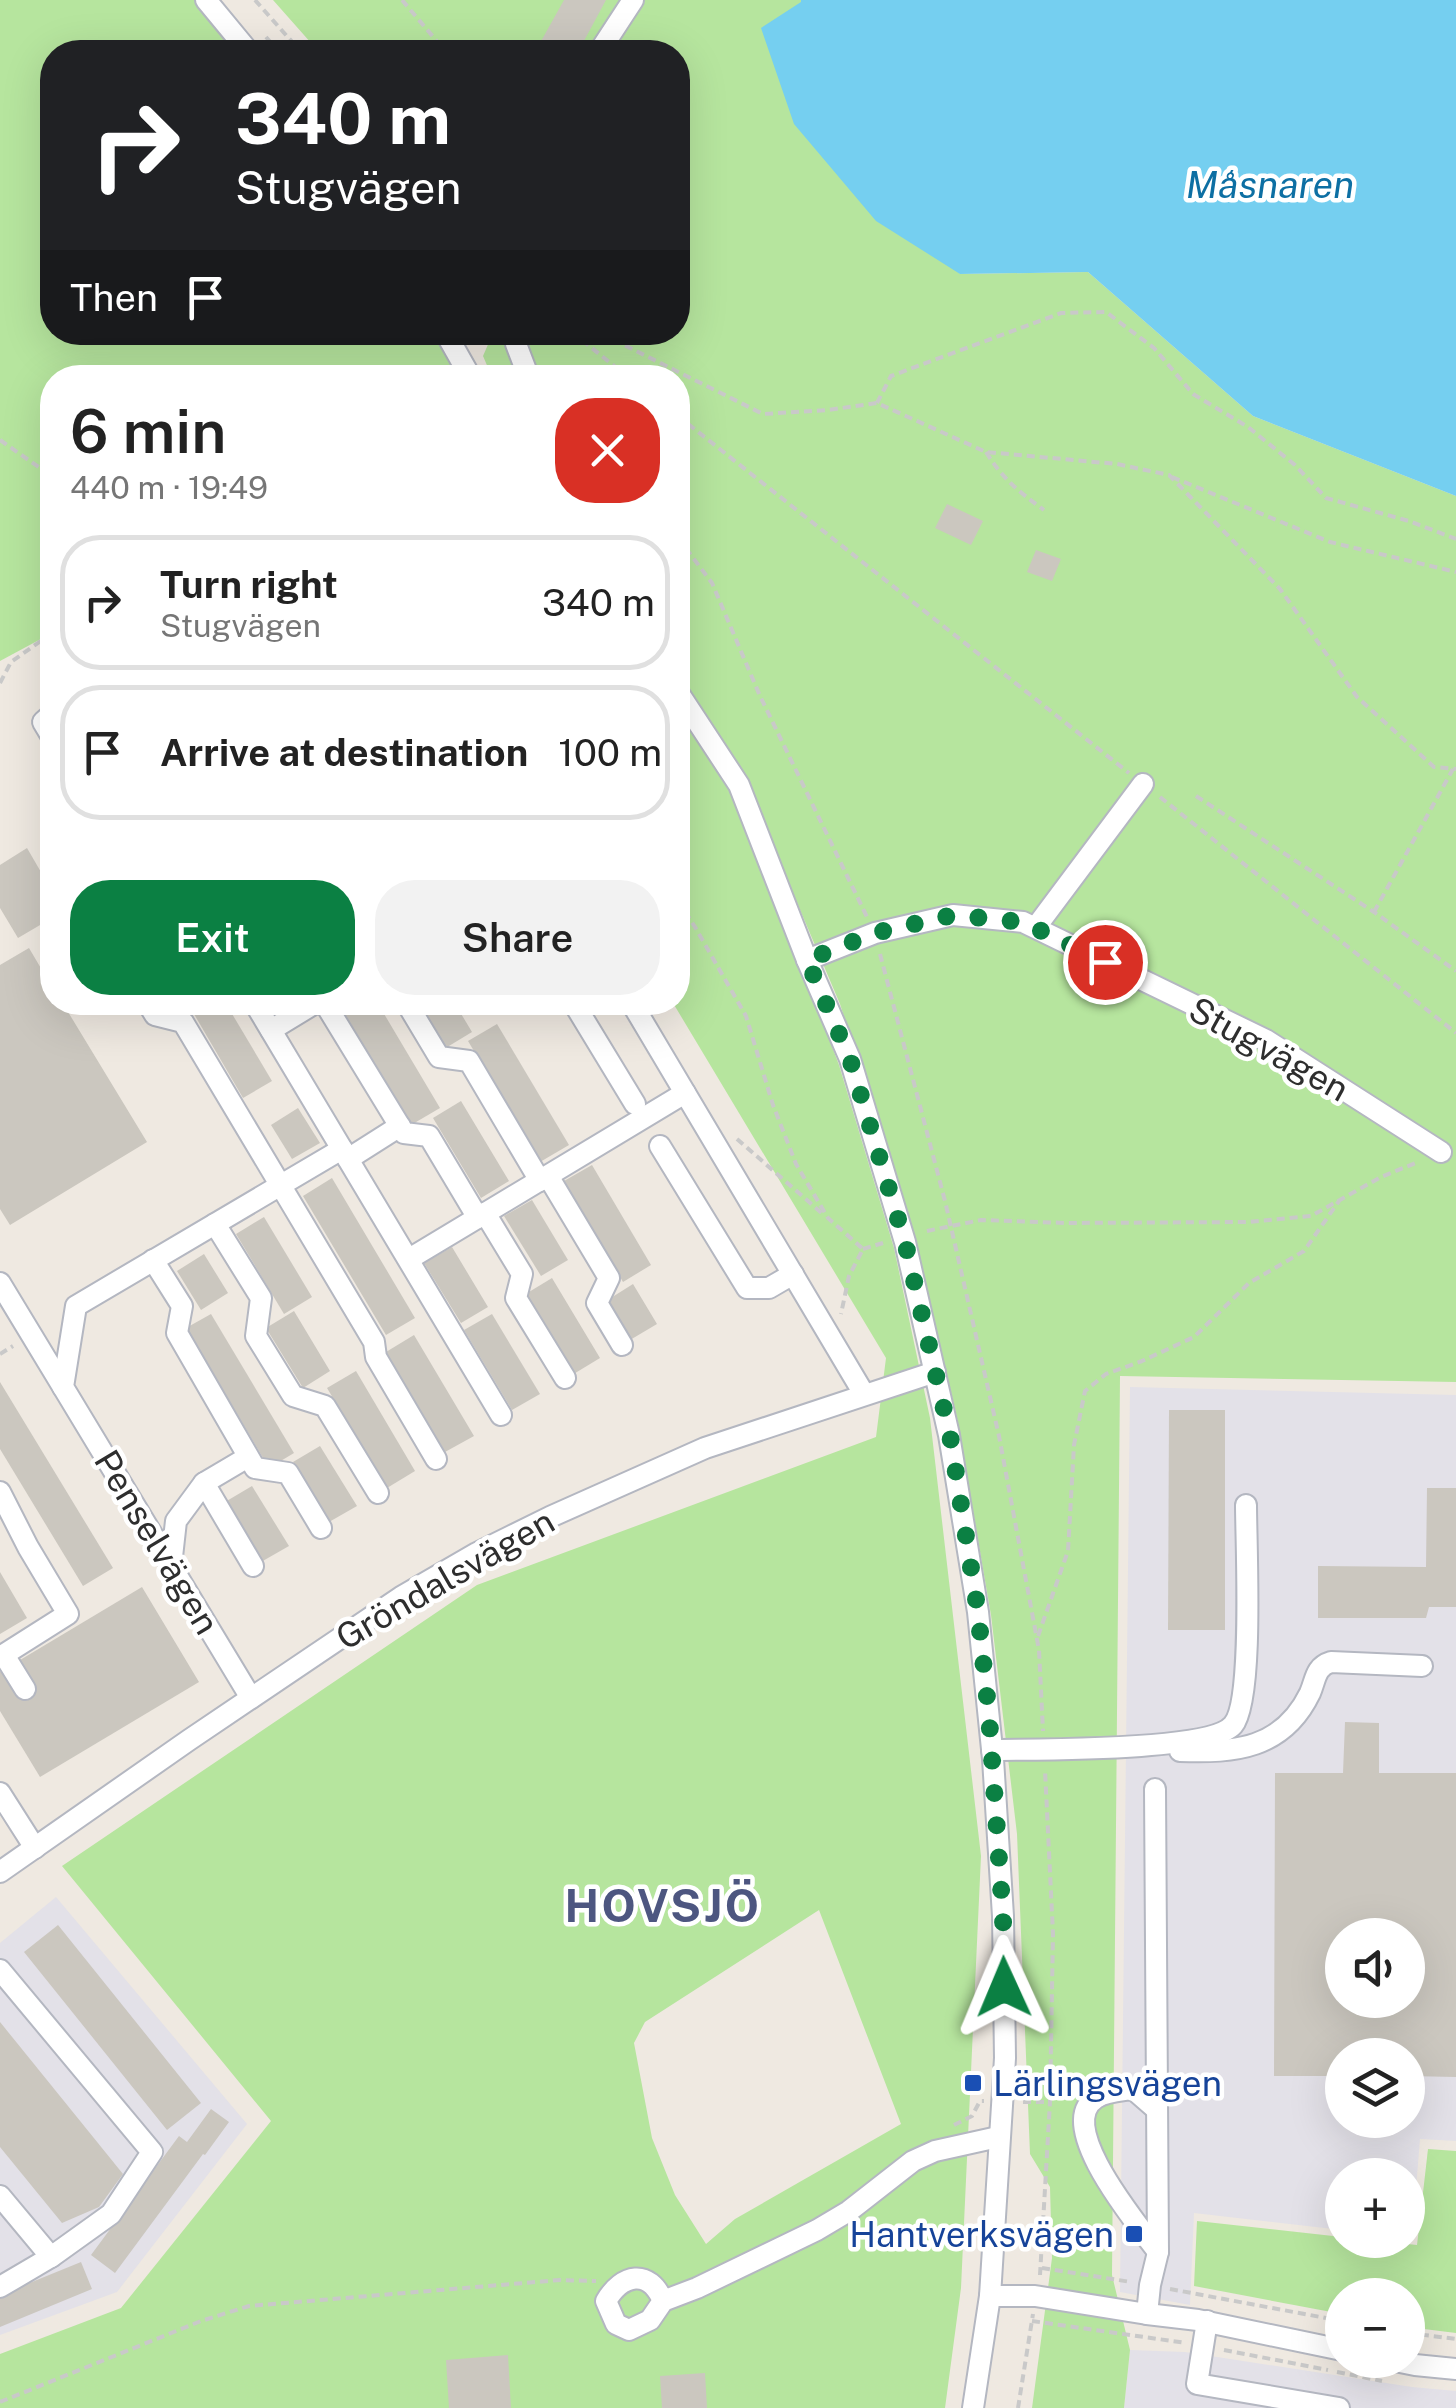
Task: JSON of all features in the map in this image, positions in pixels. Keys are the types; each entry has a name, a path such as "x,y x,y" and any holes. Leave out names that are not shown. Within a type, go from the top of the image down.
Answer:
{"street":[{"path":"206,0 239,40"},
{"path":"608,40 633,0"},
{"path":"690,710 740,785 807,960 850,1059 905,1242 950,1435 978,1612 1003,1916 1002,2101 990,2296 973,2408"},
{"path":"1036,927 1144,784"},
{"name":"Stugvägen","path":"807,960 875,933 953,915 1023,922 1266,1040 1441,1152"},
{"path":"154,1015 183,1022 374,1342 376,1357 436,1458"},
{"path":"262,1015 502,1414"},
{"path":"271,1030 297,1015"},
{"path":"328,1015 404,1133 429,1136 522,1274 516,1298 564,1378"},
{"path":"414,1015 439,1057 468,1061 609,1278 597,1303 622,1344"},
{"path":"581,1015 635,1104"},
{"path":"639,1015 864,1394"},
{"path":"409,1259 685,1093"},
{"path":"63,1387 76,1306 280,1185 400,1126"},
{"path":"660,1146 747,1288 769,1288 793,1274"},
{"path":"215,1224 261,1298 256,1336 265,1351 293,1396 325,1406 378,1493"},
{"path":"154,1260 182,1306 176,1333 254,1468 288,1473 321,1528"},
{"name":"Penselvägen","path":"0,1283 251,1698"},
{"name":"Gröndalsvägen","path":"0,1872 401,1597 506,1539 705,1448 935,1372"},
{"path":"171,1566 176,1521 204,1483 248,1457"},
{"path":"204,1483 253,1566"},
{"path":"0,1492 68,1614 2,1656 25,1689"},
{"path":"992,1750 1143,1746 1201,1738 1234,1724 1246,1675 1246,1506"},
{"path":"1143,1746 1196,1751 1250,1746 1285,1726 1309,1694 1318,1668 1323,1665 1331,1662 1422,1666"},
{"path":"1147,2314 1158,2252 1155,1789"},
{"path":"0,1793 34,1848"},
{"path":"0,1970 152,2152 111,2214 0,2288"},
{"path":"1156,2108 1134,2089 1113,2092 1094,2099 1086,2109 1082,2126 1094,2158 1123,2206 1158,2252"},
{"path":"663,2301 817,2230 849,2211 913,2161 935,2151 998,2137"},
{"path":"0,2196 51,2257"},
{"path":"990,2296 1035,2296 1207,2321 1325,2346"},
{"path":"1207,2321 1197,2384 1339,2408"},
{"path":"1425,2366 1456,2369"}],"path":[{"path":"255,0 290,40"},
{"path":"402,0 436,40"},
{"path":"877,403 890,376 1060,313 1106,312 1154,348 1193,394 1248,427 1326,498 1409,521 1456,539"},
{"path":"588,345 613,365"},
{"path":"624,345 664,365"},
{"path":"690,378 762,414 877,403 986,452 1118,464 1168,476 1330,542 1456,572"},
{"path":"690,425 1456,1033"},
{"path":"0,440 40,468"},
{"path":"986,452 998,472 1044,510"},
{"path":"1168,476 1280,589 1357,697 1434,766 1455,769 1374,912"},
{"path":"0,683 11,662 40,641"},
{"path":"1196,796 1374,912 1456,971"},
{"path":"690,920 746,1016 796,1164 828,1218"},
{"path":"728,1131 864,1249"},
{"path":"926,1231 981,1220 1246,1222 1311,1216 1382,1176 1441,1152"},
{"path":"1037,1638 1068,1551 1074,1444 1086,1391 1106,1374 1194,1336 1249,1283 1304,1251 1339,1201"},
{"path":"830,1337 844,1308 849,1276 864,1249 884,1243"},
{"path":"940,2132 972,2116 980,2101 1050,2102"},
{"path":"1042,2268 1325,2318"},
{"path":"0,2402 201,2321 249,2306 560,2280 605,2282"},
{"path":"1018,2408 1035,2296"},
{"path":"1032,2320 1203,2346 1394,2383"},
{"path":"1425,2334 1456,2339"}],"shaded area":[{"path":"1130,1387 1456,1395 1456,2141 1420,2139 1418,2158 1325,2158 1325,2228 1194,2213 1190,2305 1120,2292"},
{"path":"56,1897 247,2124 117,2292 0,2335 0,1943"},
{"path":"1130,2350 1185,2352 1325,2374 1325,2378 1456,2391 1456,2408 1124,2408"}],"green space":[{"path":"0,0 203,0 235,40 40,40 40,345 445,345 458,365 40,365 40,639 0,661"},
{"path":"273,0 801,0 960,274 1088,272 1253,416 1456,496 1456,1382 1120,1376 1112,2275 1130,2350 1124,2408 1032,2408 1052,2258 1050,2187 1030,2154 1017,1834 991,1615 956,1413 910,1221 840,1004 753,799 690,695 690,365 487,365 483,356 488,345 690,345 690,40 308,40"},
{"path":"690,724 739,799 839,1065 894,1248 930,1418 981,1856 961,2288 945,2408 0,2408 0,2354 121,2308 271,2121 62,1866 477,1585 876,1437 886,1358 680,1015 690,1015","holes":["819,1910 901,2124 735,2219 706,2244 675,2195 652,2138 634,2043 645,2022"]},
{"path":"1428,2149 1456,2151 1456,2333 1425,2329 1425,2278 1325,2278 1325,2311 1194,2286 1197,2221 1325,2235 1325,2258 1425,2258"}],"water":[{"name":"Måsnaren","path":"801,0 1456,0 1456,496 1253,416 1088,272 960,274 876,221 794,124 761,28"}],"building":[{"path":"564,0 606,0 584,40 542,40"},
{"path":"947,504 983,521 971,545 935,528"},
{"path":"1036,550 1061,559 1052,581 1027,572"},
{"path":"27,848 40,870 40,925 18,938 0,908 0,865"},
{"path":"29,948 40,967 40,1015 70,1015 147,1142 10,1225 0,1209 0,965"},
{"path":"195,1015 233,1015 272,1081 243,1098"},
{"path":"346,1015 385,1015 440,1108 411,1125"},
{"path":"424,1015 462,1015 472,1032 444,1049"},
{"path":"497,1024 569,1145 540,1162 468,1041"},
{"path":"461,1101 509,1181 481,1198 433,1118"},
{"path":"298,1108 320,1143 292,1159 271,1125"},
{"path":"592,1165 651,1265 623,1282 564,1181"},
{"path":"332,1178 415,1318 386,1335 303,1196"},
{"path":"532,1200 568,1260 541,1276 504,1216"},
{"path":"264,1217 312,1297 284,1314 236,1234"},
{"path":"452,1247 488,1307 461,1323 424,1263"},
{"path":"204,1254 228,1293 201,1310 177,1271"},
{"path":"552,1278 600,1358 572,1375 524,1295"},
{"path":"633,1284 657,1324 630,1340 606,1301"},
{"path":"294,1311 330,1371 303,1388 266,1328"},
{"path":"211,1314 294,1453 269,1468 186,1328"},
{"path":"492,1314 540,1394 512,1410 464,1330"},
{"path":"414,1335 474,1436 445,1452 386,1352"},
{"path":"356,1371 415,1471 387,1488 327,1388"},
{"path":"0,1382 113,1568 83,1586 0,1449"},
{"path":"1169,1410 1225,1410 1225,1630 1168,1630"},
{"path":"320,1446 357,1506 329,1522 293,1462"},
{"path":"252,1486 289,1546 261,1562 225,1502"},
{"path":"1427,1488 1456,1488 1456,1607 1429,1607 1426,1618 1318,1618 1318,1566 1426,1567"},
{"path":"0,1572 27,1618 0,1634"},
{"path":"142,1587 199,1682 40,1777 0,1711 0,1672"},
{"path":"1345,1722 1379,1723 1379,1773 1456,1773 1456,2077 1425,2076 1425,2038 1325,2038 1325,2076 1274,2076 1275,1773 1343,1773"},
{"path":"58,1925 201,2103 167,2130 24,1952"},
{"path":"0,2022 123,2174 99,2207 62,2223 0,2147"},
{"path":"211,2109 229,2122 115,2273 91,2255 179,2136 187,2142"},
{"path":"81,2262 92,2289 0,2327 0,2295"},
{"path":"508,2355 511,2408 449,2408 446,2360"},
{"path":"705,2373 707,2408 662,2408 660,2376"}],"place":[{"name":"Lärlingsvägen","path":"973,2083"},
{"name":"Hantverksvägen","path":"1134,2234"}],"district":[{"name":"HOVSJÖ","path":"663,1905"}],"route":[{"path":"1004,1987 989,1716 978,1612 950,1435 905,1242 850,1059 807,960 875,933 953,915 1023,922 1105,962"}]}
